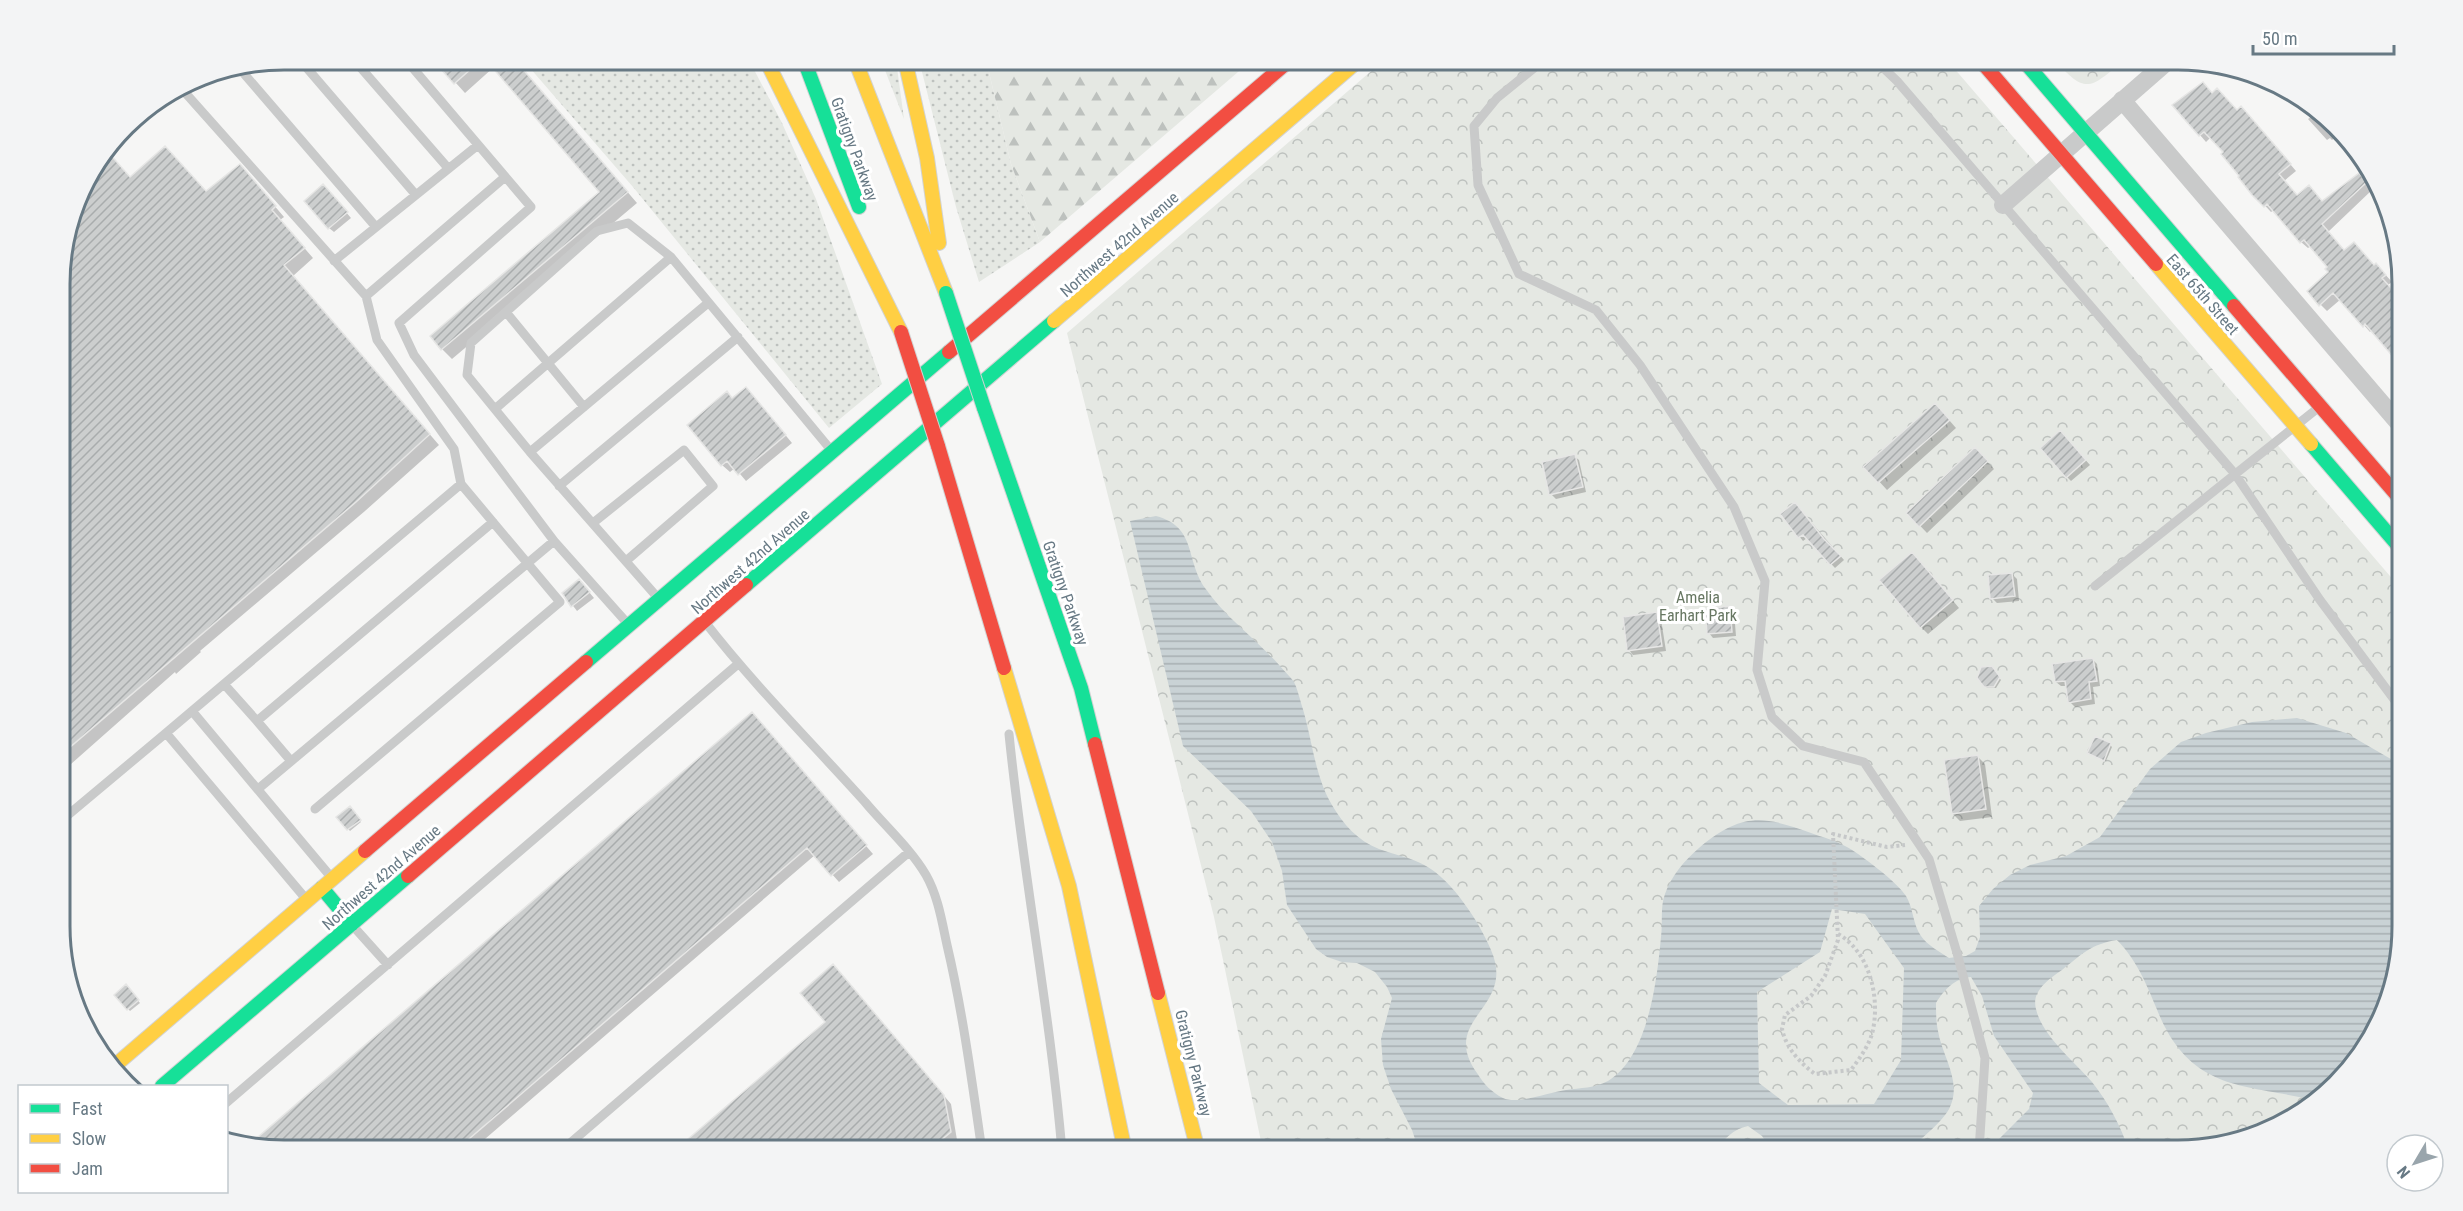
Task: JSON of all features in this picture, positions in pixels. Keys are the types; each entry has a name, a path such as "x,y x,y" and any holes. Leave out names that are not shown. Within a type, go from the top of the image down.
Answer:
{"main road":[{"path":"771,70 901,332"},
{"name":"Gratigny Parkway","path":"808,70 901,332 1000,651 1069,886 1123,1141"},
{"name":"Gratigny Parkway","path":"859,70 946,293 1082,688 1195,1141"},
{"path":"907,70 927,158 946,293"},
{"name":"Northwest 42nd Avenue","path":"119,1062 629,626 664,604 832,452 1278,70"},
{"name":"Northwest 42nd Avenue","path":"163,1085 352,924 686,630 704,621 1347,70"},
{"name":"East 65th Street","path":"1989,70 2392,538"},
{"name":"East 65th Street","path":"2031,70 2392,489"},
{"path":"328,883 352,924"}],"street":[{"path":"2003,205 2157,70"},
{"path":"2122,100 2392,414"}],"lane":[{"path":"309,70 416,195"},
{"path":"363,70 448,168"},
{"path":"415,70 531,207 399,323 414,355 554,541 629,626"},
{"path":"1532,70 1497,98 1474,126 1478,185 1519,274 1596,309 1640,365 1734,507 1765,581 1757,670 1772,717 1803,746 1864,762 1929,859 1985,1058 1980,1141"},
{"path":"1885,70 2235,474 2320,600 2392,697"},
{"path":"245,75 376,227"},
{"path":"187,95 366,296 377,340 454,450 461,484 560,602 315,809"},
{"path":"334,261 478,144"},
{"path":"366,296 505,177"},
{"path":"664,604 559,486 467,375 471,343 597,231 628,223 671,257 832,452"},
{"path":"495,409 671,257"},
{"path":"530,452 708,303"},
{"path":"506,312 585,407"},
{"path":"559,486 738,337"},
{"path":"2095,586 2320,406"},
{"path":"593,524 684,450 713,486 626,561"},
{"path":"70,813 461,484"},
{"path":"257,720 493,522"},
{"path":"258,789 554,541"},
{"path":"704,621 738,664 909,852 926,874 938,904 964,1027 981,1141"},
{"path":"1000,651 1006,711"},
{"path":"228,1101 738,664"},
{"path":"224,684 291,761"},
{"path":"192,711 258,789 328,883"},
{"path":"1008,723 1017,817 1055,1076 1061,1141"},
{"path":"166,733 307,901"},
{"path":"573,1141 909,852"},
{"path":"352,924 388,965"}],"path":[{"path":"1838,934 1850,940 1857,949 1869,977 1876,1002 1872,1034 1862,1056 1851,1070 1815,1074 1794,1054 1782,1029 1785,1015 1811,996 1825,976 1838,940 1838,934 1839,912 1833,834 1887,847 1907,845 1915,838"}],"green space":[{"path":"532,70 754,70 782,123 816,199 882,384 829,428 633,187"},
{"path":"885,70 897,70 904,119"},
{"path":"922,70 988,70 1011,164 1040,242 979,282 956,207"},
{"path":"988,70 1240,70 1040,242 1011,164"},
{"name":"Amelia Earhart Park","path":"1372,70 1956,70 2392,578 2392,940 2385,982 2364,1034 2330,1078 2286,1112 2247,1129 2206,1139 2178,1141 1261,1141 1214,917 1067,333"},
{"path":"2112,70 2096,82 2089,84 2074,79 2066,71"}],"shaded area":[{"path":"1156,516 1169,521 1178,528 1188,545 1199,577 1213,599 1294,682 1321,781 1341,819 1358,837 1371,846 1415,860 1436,873 1446,881 1464,903 1480,927 1491,950 1496,970 1494,986 1488,1000 1471,1025 1466,1039 1467,1054 1485,1084 1495,1093 1509,1100 1593,1086 1608,1081 1622,1069 1642,1036 1648,1015 1657,974 1663,899 1668,887 1675,875 1699,848 1727,828 1752,821 1779,823 1845,846 1877,868 1901,890 1908,900 1918,932 1927,942 1949,958 1966,956 1975,951 1980,937 1979,906 1993,889 2010,875 2030,865 2066,856 2100,837 2150,769 2181,742 2206,733 2252,722 2297,718 2346,733 2392,760 2391,954 2381,995 2364,1034 2330,1078 2305,1098 2226,1081 2207,1073 2190,1061 2175,1043 2137,967 2117,940 2100,944 2081,955 2042,986 2036,997 2036,1009 2039,1019 2052,1039 2092,1082 2103,1098 2126,1141 1997,1141 2029,1109 2033,1093 1994,1036 1982,996 1971,977 1950,986 1936,1003 1936,1021 1940,1040 1953,1078 1953,1097 1947,1112 1919,1141 1765,1141 1748,1126 1738,1129 1723,1141 1416,1141 1391,1089 1383,1065 1381,1039 1392,998 1387,987 1375,972 1357,963 1342,962 1327,957 1316,949 1287,905 1282,871 1272,842 1251,811 1183,746 1130,521","holes":["1832,909 1865,914 1904,968 1901,1060 1874,1104 1788,1105 1759,1083 1757,992 1820,952"]}],"building":[{"path":"442,70 470,70 454,84"},
{"path":"495,70 524,70 628,192 441,350 430,336 599,192"},
{"path":"2203,82 2212,93 2217,88 2237,110 2241,106 2291,164 2279,174 2297,195 2309,185 2322,201 2359,173 2365,179 2366,183 2322,224 2344,250 2354,242 2386,275 2382,278 2392,289 2392,356 2365,324 2363,327 2333,293 2319,306 2307,291 2328,272 2325,269 2327,267 2304,240 2300,243 2267,204 2264,207 2252,195 2221,154 2223,152 2204,132 2199,136 2172,105"},
{"path":"165,146 206,191 240,164 276,206 272,210 305,248 284,265 430,434 356,502 70,747 72,257 87,203 99,178 113,157 130,177"},
{"path":"323,184 348,212 328,229 304,201"},
{"path":"746,387 786,435 738,475 727,461 721,466 687,425 727,391 732,398"},
{"path":"1935,403 1950,420 1878,483 1863,467"},
{"path":"2060,430 2086,460 2066,478 2040,448"},
{"path":"1975,447 1988,461 1919,527 1906,513"},
{"path":"1575,454 1583,487 1549,495 1542,462"},
{"path":"1795,502 1824,539 1841,556 1830,565 1803,535 1798,538 1780,514"},
{"path":"1912,552 1953,600 1920,628 1879,580"},
{"path":"2012,573 2015,596 1990,599 1988,575"},
{"path":"579,579 590,592 571,607 562,593"},
{"path":"1730,606 1732,632 1707,634 1705,609"},
{"path":"1657,612 1662,646 1627,651 1623,617"},
{"path":"2093,658 2097,681 2089,682 2091,699 2068,703 2065,681 2055,682 2052,664"},
{"path":"1992,666 2000,677 1994,687 1984,687 1977,678 1981,667"},
{"path":"752,712 867,845 831,876 807,848 467,1141 284,1141 256,1139"},
{"path":"2095,736 2111,743 2104,761 2087,753"},
{"path":"1978,755 1986,809 1952,814 1944,760"},
{"path":"350,806 361,820 347,830 336,817"},
{"path":"833,964 944,1095 951,1132 940,1141 686,1141 825,1022 800,993"},
{"path":"126,984 139,1000 127,1010 114,995"}],"traffic: fast":[{"path":"808,70 859,207"},
{"path":"2032,70 2234,306"},
{"path":"946,293 984,408"},
{"path":"746,585 1054,321"},
{"path":"586,662 949,352"},
{"path":"984,408 1081,688 1095,744"},
{"path":"2311,444 2392,538"},
{"path":"163,1085 408,876"},
{"path":"322,888 352,924"}],"traffic: slow":[{"path":"771,70 901,332"},
{"path":"859,70 946,293"},
{"path":"907,70 927,158 939,243"},
{"path":"1054,321 1347,70"},
{"path":"2156,264 2311,444"},
{"path":"1004,668 1069,886 1123,1141"},
{"path":"119,1062 365,851"},
{"path":"1158,993 1195,1141"}],"traffic: jam":[{"path":"949,352 1278,70"},
{"path":"1989,70 2156,264"},
{"path":"2234,306 2392,489"},
{"path":"901,332 938,446"},
{"path":"938,446 1004,668"},
{"path":"408,876 746,585"},
{"path":"365,851 586,662"},
{"path":"1095,744 1158,993"}]}
